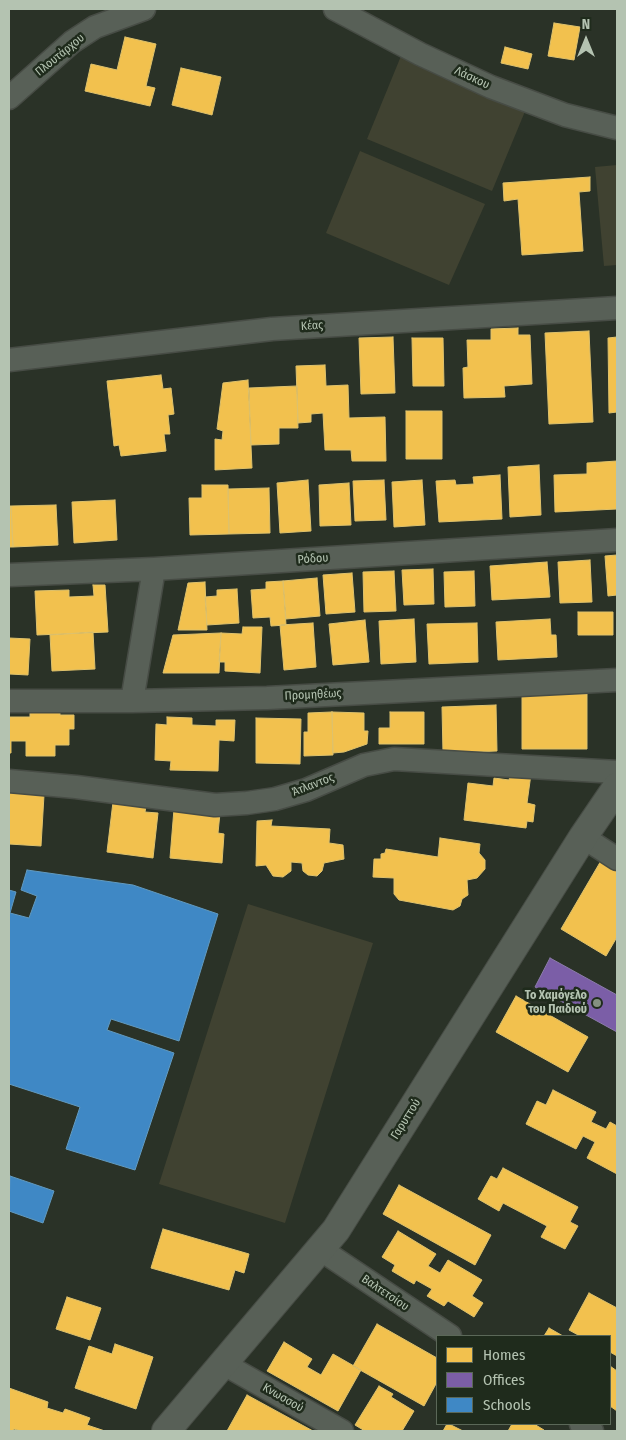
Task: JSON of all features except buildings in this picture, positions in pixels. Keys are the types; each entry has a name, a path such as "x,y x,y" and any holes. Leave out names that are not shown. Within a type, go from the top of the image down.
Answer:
{"street":[{"name":"Πλουτάρχου","path":"9,98 72,42 95,27 144,9"},
{"name":"Λάσκου","path":"335,9 420,54 492,87 565,115 617,128"},
{"name":"Κέας","path":"9,360 272,329 617,308"},
{"name":"Ρόδου","path":"9,575 154,569 617,540"},
{"path":"132,701 154,569"},
{"name":"Προμηθέως","path":"9,701 267,698 617,680"},
{"name":"Άτλαντος","path":"9,781 76,787 215,805 275,799 306,790 364,765 394,758 617,772"},
{"name":"Γαρυττού","path":"166,1431 336,1230 583,837 617,787"},
{"path":"583,837 617,859"},
{"name":"Βαλτετσίου","path":"320,1249 449,1335"},
{"name":"Κνωσσού","path":"224,1364 342,1431"}],"green space":[{"path":"401,56 526,109 492,191 367,139"},
{"path":"360,151 485,204 449,285 326,233"},
{"path":"617,165 617,265 604,266 595,167"},
{"path":"248,904 373,943 285,1223 159,1184"}],"place":[{"name":"Το Χαμόγελο του Παιδιού","path":"597,1003"}]}
